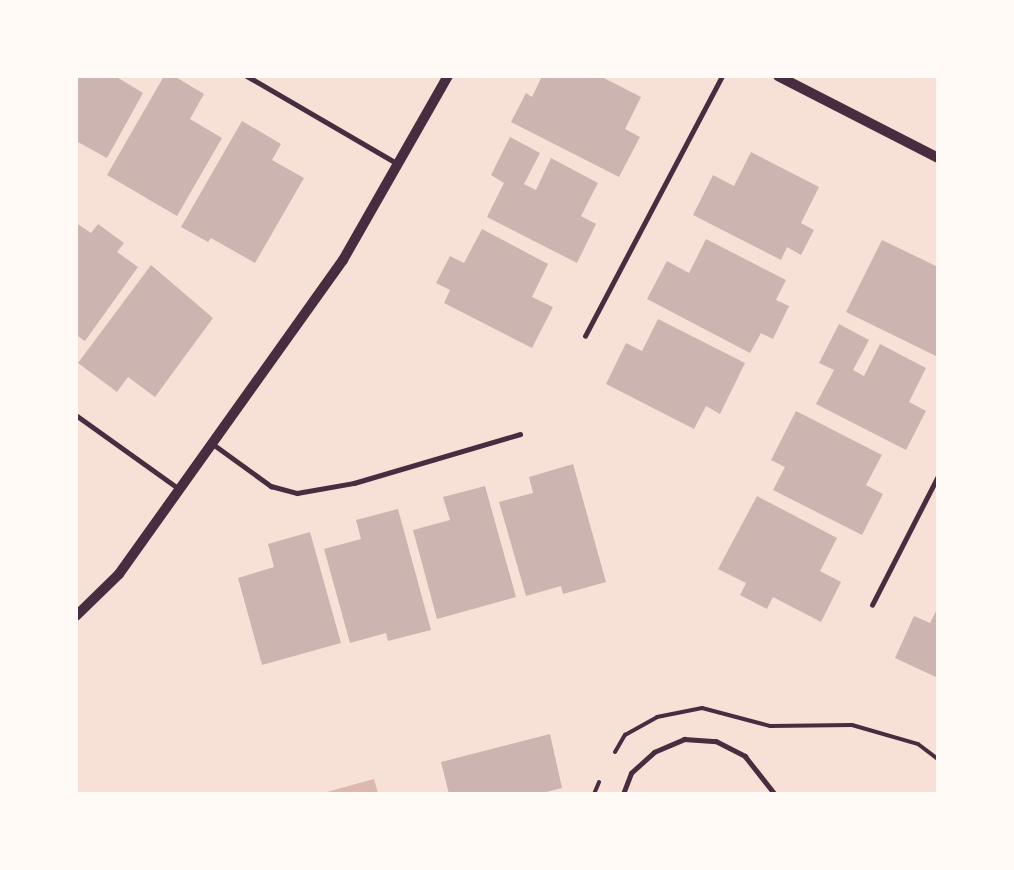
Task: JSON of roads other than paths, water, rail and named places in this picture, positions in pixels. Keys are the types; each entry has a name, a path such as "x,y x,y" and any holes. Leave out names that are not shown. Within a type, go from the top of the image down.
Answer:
{"street":[{"path":"76,616 119,574 343,260 400,165 448,76"},
{"path":"778,76 938,158"}],"lane":[{"path":"247,76 400,165"},
{"path":"585,336 722,76"},
{"path":"76,415 180,489"},
{"path":"213,444 271,486 297,492 354,483 520,434"},
{"path":"872,605 938,476"},
{"path":"623,794 631,772 654,752 684,739 716,741 745,756 775,794"}]}
